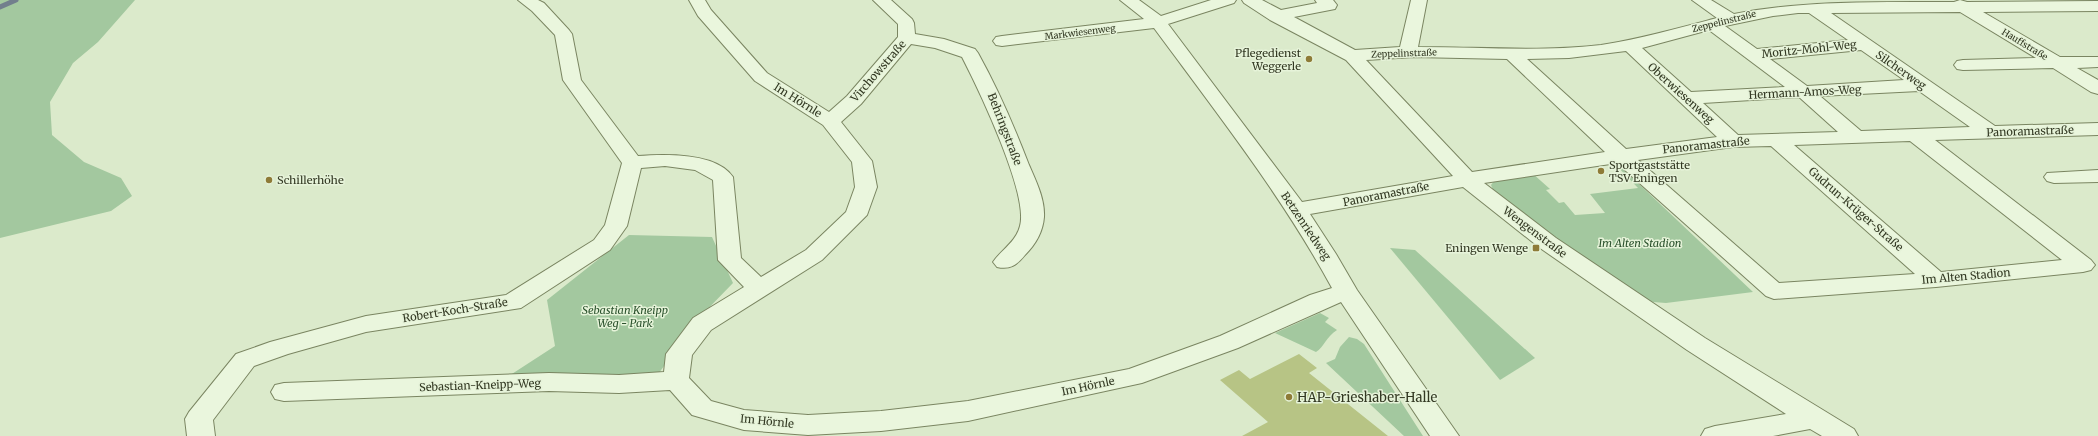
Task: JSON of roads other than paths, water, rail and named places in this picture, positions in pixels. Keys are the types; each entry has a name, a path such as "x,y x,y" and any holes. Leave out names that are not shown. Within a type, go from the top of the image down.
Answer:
{"street":[{"path":"526,0 538,7 563,34 572,80 632,163 665,160 700,164 723,176 730,260 759,288"},
{"name":"Im Hörnle","path":"696,0 704,12 761,76 830,121 862,161 866,187 856,215 814,255 702,324 679,354 676,380 702,408 744,420 808,425 881,421 968,411 1133,377 1229,342 1320,301 1346,292"},
{"name":"Virchowstraße","path":"830,121 854,100 907,38 906,23 881,0"},
{"path":"1128,0 1147,12 1158,22"},
{"name":"Markwiesenweg","path":"1002,41 1158,22 1228,0"},
{"name":"Wengenstraße","path":"1250,0 1276,16 1352,56 1467,178 1524,225 1614,289 1696,344 1814,419 1844,436"},
{"path":"1276,16 1329,5 1323,0"},
{"path":"1408,52 1419,0"},
{"path":"1700,0 1730,19"},
{"name":"Zeppelinstraße","path":"1352,56 1408,52 1572,52 1629,45 1730,19 1768,11 1812,7 1957,3 2086,4"},
{"name":"Hauffstraße","path":"1957,3 2098,88"},
{"name":"Silcherweg","path":"1812,7 1991,133"},
{"name":"Betzenriedweg","path":"1158,22 1296,210 1325,254 1346,292 1406,382 1445,436"},
{"path":"1710,24 1804,92 1856,137"},
{"name":"Behringstraße","path":"907,38 938,43 969,53 988,87 1029,193 1033,216 1029,234 1017,252 1005,262"},
{"name":"Moritz-Mohl-Weg","path":"1753,55 1864,44"},
{"name":"Oberwiesenweg","path":"1629,45 1733,141"},
{"name":"Im Alten Stadion","path":"1511,53 1620,155 1774,291 1936,280 2084,265 1915,135"},
{"path":"1963,65 2098,62"},
{"name":"Hermann-Amos-Weg","path":"1686,98 1923,85"},
{"name":"Panoramastraße","path":"1296,210 1372,198 1467,178 1620,155 1733,141 2098,129"},
{"name":"Gudrun-Krüger-Straße","path":"1775,139 1936,280"},
{"name":"Robert-Koch-Straße","path":"201,436 198,419 245,360 279,348 366,324 512,302 602,245 616,226 632,163"},
{"path":"2054,177 2098,176"},
{"name":"Sebastian-Kneipp-Weg","path":"284,392 550,382 619,384 676,380"},
{"path":"1715,436 1814,419"}],"waterway":[{"path":"0,7 16,0"}],"place":[{"name":"Pflegedienst Weggerle","path":"1309,59"},
{"name":"Sportgaststätte TSV Eningen","path":"1601,171"},
{"name":"Schillerhöhe","path":"269,180"},
{"name":"Eningen Wenge","path":"1536,248"},
{"name":"HAP-Grieshaber-Halle","path":"1289,397"}],"park label":[{"name":"Sebastian Kneipp Weg - Park","path":"625,316"}]}
